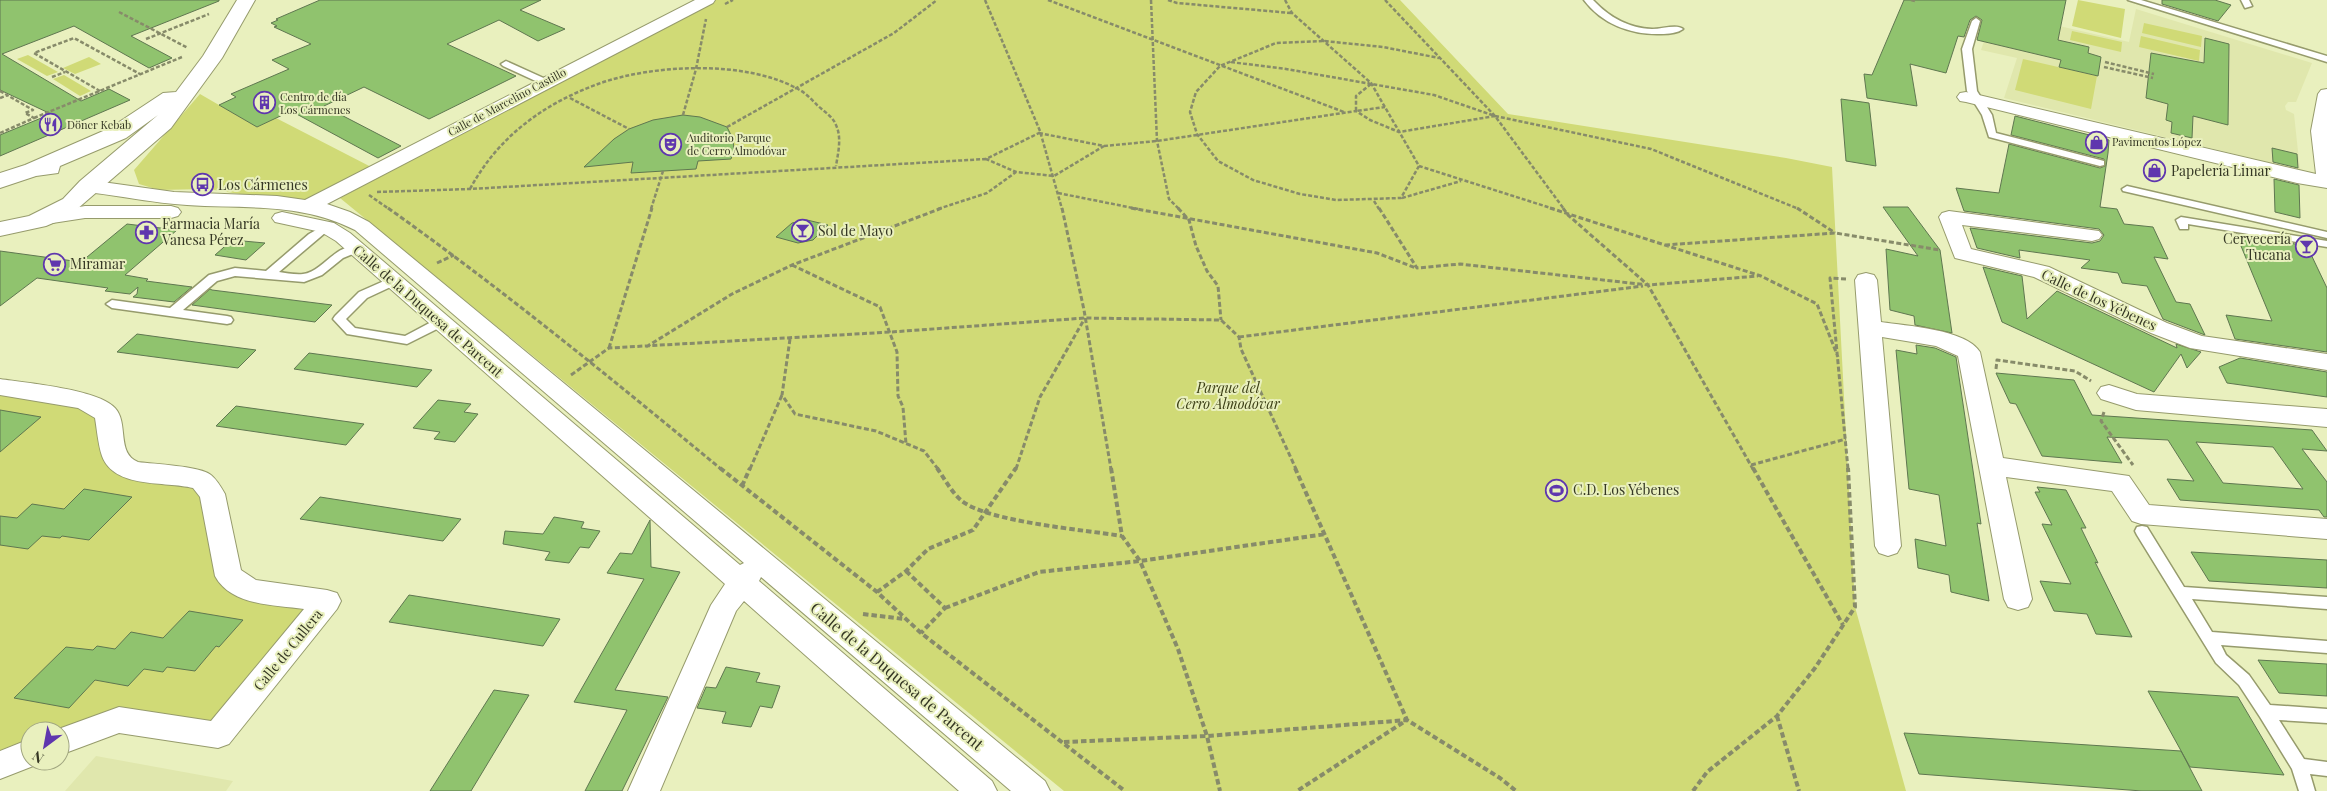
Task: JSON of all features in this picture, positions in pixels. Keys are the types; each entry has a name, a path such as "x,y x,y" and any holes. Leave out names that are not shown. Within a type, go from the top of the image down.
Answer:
{"main road":[{"path":"0,229 23,226 46,218 74,202 81,197 88,186 163,123 212,58 246,0"},
{"path":"0,181 33,170 118,133 196,79"},
{"path":"33,170 57,167 76,169 87,176 88,186"}],"street":[{"name":"Calle de Marcelino Castillo","path":"308,206 695,6"},
{"path":"1973,99 2297,177 2327,182 2320,131 2327,94"},
{"name":"Calle de la Duquesa de Parcent","path":"88,186 169,198 322,208 344,215 362,226 1034,791"},
{"name":"Calle de la Duquesa de Parcent","path":"46,218 86,212 150,211 288,218 327,228 343,237 740,583 801,632 981,791"},
{"path":"1962,253 1949,217 2092,236"},
{"name":"Calle de los Yébenes","path":"1962,253 2041,272 2160,328 2198,343 2327,362"},
{"path":"1866,280 1888,546"},
{"path":"1870,328 1949,341 1962,346 1969,352 2018,600"},
{"name":"Calle de Cullera","path":"0,387 84,401 106,413 115,456 123,466 135,471 183,476 201,480 212,494 229,576 250,590 327,602 218,735 119,720 70,738"},
{"path":"2109,393 2136,402 2327,418"},
{"path":"1992,466 2120,482 2141,523 2327,529"},
{"path":"644,791 726,605 740,583 760,561"},
{"path":"0,765 20,757"}],"lane":[{"path":"1588,0 1597,11 1611,21 1631,29 1662,33 1679,29"},
{"path":"2132,0 2327,59"},
{"path":"1976,21 1967,48 1973,99 1987,115 1992,135 2100,163"},
{"path":"506,64 545,82"},
{"path":"2127,189 2327,235"},
{"path":"2184,228 2181,220 2327,244"},
{"path":"268,275 313,236 327,228"},
{"path":"172,313 213,278 235,272 304,278 318,273 339,256 356,249"},
{"path":"393,281 363,294 339,319 351,331 407,340 441,322"},
{"path":"112,304 227,320"},
{"path":"2141,523 2179,592 2221,659 2244,680 2266,712 2299,766 2306,791"},
{"path":"2179,592 2327,603"},
{"path":"2208,638 2327,647"},
{"path":"2266,712 2327,716"},
{"path":"2299,766 2327,768"}],"path":[{"path":"724,4 733,0"},
{"path":"727,127 798,89 894,33 936,0"},
{"path":"985,0 1040,133 1054,176 1085,318 1122,536 1140,560 1178,649 1207,736 1220,791"},
{"path":"1048,0 1344,112"},
{"path":"1151,0 1157,141 1169,199 1188,220 1196,246 1207,271 1218,286 1221,320 1239,337 1241,349 1326,534 1407,720 1500,778 1516,791"},
{"path":"1168,0 1177,3 1292,13"},
{"path":"1284,0 1292,13 1371,83 1419,166 1761,276 1817,304 1838,357"},
{"path":"1385,0 1495,116 1568,215 1648,285 1843,625"},
{"path":"1911,0 1915,1"},
{"path":"683,115 696,69 707,14 695,6"},
{"path":"119,12 188,48"},
{"path":"146,39 209,14"},
{"path":"100,91 34,53 74,38 140,74"},
{"path":"1440,59 1383,47 1324,40 1276,44 1220,66 1196,92 1190,112 1197,134 1218,161 1252,180 1300,194 1336,200 1401,198 1462,181"},
{"path":"0,133 182,57"},
{"path":"1230,62 1371,83 1434,95 1495,116 1651,149 1799,209 1835,233"},
{"path":"2105,62 2154,74"},
{"path":"2104,67 2153,78"},
{"path":"470,189 477,174 500,144 529,118 599,83 639,72 696,69 731,70 769,77 798,89 833,119 840,138 836,166"},
{"path":"52,77 66,72"},
{"path":"1356,111 1356,96 1371,83"},
{"path":"0,91 33,110 25,113 34,118"},
{"path":"0,98 8,95"},
{"path":"564,95 629,130"},
{"path":"366,193 470,189 836,166 986,159 1040,133 1104,146 1157,141 1385,107"},
{"path":"1356,111 1370,120 1399,132 1495,116"},
{"path":"986,159 1016,172 1054,176 1104,146"},
{"path":"1401,198 1419,166"},
{"path":"591,362 609,348 663,171"},
{"path":"645,347 732,294 792,265 918,216 987,192 1016,172"},
{"path":"366,193 375,188"},
{"path":"366,193 454,254 877,592 921,633 1125,791"},
{"path":"1058,193 1175,215 1188,220 1377,253 1417,268 1460,264 1648,285"},
{"path":"1374,200 1417,268"},
{"path":"1662,245 1835,233 1962,253"},
{"path":"792,265 880,307 898,352 898,396 903,408 906,444"},
{"path":"1239,337 1648,285 1761,276"},
{"path":"1693,791 1708,772 1777,716 1815,668 1855,606 1846,438 1830,278 1866,280"},
{"path":"609,348 891,332 1085,318 1221,320"},
{"path":"877,592 906,571 928,549 973,530 1014,472 1040,397 1085,318"},
{"path":"742,486 782,395 790,338"},
{"path":"1997,368 1997,360 2075,371 2109,393 2101,421 2139,473 2120,482"},
{"path":"782,395 795,414 876,431 924,451 962,501 986,512 1008,518 1122,536"},
{"path":"1751,465 1846,438"},
{"path":"921,633 946,608 1039,572 1326,534"},
{"path":"906,571 946,608"},
{"path":"1777,716 1799,791"},
{"path":"1064,742 1207,736 1407,720"},
{"path":"1297,791 1407,720"}],"shaded area":[{"path":"2136,9 2312,63 2296,102 2288,102 2285,106 2286,110 2294,114 2300,170 2004,98 2017,58 1981,50 1994,11 2129,42"},
{"path":"96,756 233,781 226,791 65,791"}],"green space":[{"name":"Parque del Cerro Almodóvar","path":"712,0 1400,0 1508,114 1832,167 1855,607 1906,791 1064,791 340,198"},
{"path":"2078,0 2125,9 2121,38 2072,26"},
{"path":"2144,23 2202,36 2201,47 2142,33"},
{"path":"2072,31 2122,42 2121,52 2070,40"},
{"path":"2141,36 2200,50 2199,61 2139,47"},
{"path":"28,55 58,72 47,76 17,59"},
{"path":"89,57 101,64 75,74 63,68"},
{"path":"2023,59 2097,76 2091,109 2015,90"},
{"path":"64,75 91,91 80,96 53,79"},
{"path":"200,94 257,127 276,118 377,170 312,205 208,189 159,190 139,184 134,170"},
{"path":"0,387 106,413 123,466 201,480 229,576 327,601 218,735 70,732 70,721 20,721 20,757 0,765"}],"building":[{"path":"0,0 219,1 131,36 172,58 149,68 74,26 2,54 81,101 109,89 130,100 0,156 0,135 51,114 0,90"},
{"path":"320,0 541,0 520,10 565,29 538,41 499,20 447,44 516,76 429,119 364,87 324,106 401,146 378,158 291,111 257,127 219,105 236,97 231,94 289,69 272,60 311,44 274,27 277,26 271,23"},
{"path":"1904,0 2066,0 2058,40 2089,47 2088,53 2101,57 2098,76 2059,67 2061,60 1977,40 1982,20 1976,16 1970,20 1964,37 1958,36 1946,73 1910,64 1917,106 1867,98 1864,74 1872,75"},
{"path":"2162,0 2215,0 2231,5 2218,21 2162,4"},
{"path":"2205,38 2229,44 2228,125 2193,116 2192,138 2171,133 2172,122 2166,120 2168,104 2146,98 2151,53 2204,63"},
{"path":"1841,99 1869,103 1876,166 1846,161"},
{"name":"Auditorio Parque de Cerro Almodóvar","path":"683,115 700,117 727,127 733,139 734,150 731,159 698,161 696,169 631,173 633,162 584,167 614,139 629,129 653,120"},
{"path":"2015,116 2109,140 2100,207 2117,209 2124,224 2153,227 2168,259 2154,257 2176,302 2190,304 2205,335 2163,319 2147,286 2122,283 2118,273 2081,268 2090,260 2019,250 2020,258 1977,248 1970,228 2092,243 2100,241 2104,235 2099,229 1964,211 1956,188 1999,193 2009,144 2100,168 2105,166 2104,159 2011,135"},
{"path":"2272,148 2297,154 2298,168 2273,162"},
{"path":"2274,179 2299,185 2300,218 2275,212"},
{"path":"1883,207 1908,207 1940,250 1952,333 1915,325 1914,316 1890,310 1886,249 1918,256"},
{"name":"Sol de Mayo","path":"807,220 828,225 813,240 798,243 776,237 792,223"},
{"path":"127,224 177,230 125,275 148,279 146,281 192,287 174,302 133,297 137,294 138,287 130,294 105,291 108,288 37,278 0,306 0,251 81,262"},
{"path":"2236,234 2307,246 2327,288 2327,352 2235,339 2226,315 2272,321"},
{"path":"232,240 265,243 246,260 215,255"},
{"path":"1983,267 2022,276 2027,319 2057,291 2177,348 2176,344 2201,352 2187,368 2181,354 2154,392 2002,322"},
{"path":"210,289 332,305 315,322 192,305"},
{"path":"137,334 256,350 238,368 117,352"},
{"path":"1916,345 1935,348 1956,357 1981,524 1977,523 1989,601 1951,592 1949,575 1918,568 1915,539 1946,546 1939,495 1909,489 1896,350 1917,354"},
{"path":"309,353 432,370 417,387 294,369"},
{"path":"2240,358 2327,372 2327,397 2227,383 2219,367"},
{"path":"1996,373 2074,380 2092,415 2312,430 2327,451 2302,449 2327,482 2327,517 2324,517 2319,510 2180,500 2167,479 2194,481 2168,440 2107,437 2122,463 2042,456 2016,404 2010,403","holes":["2196,442 2273,447 2303,489 2223,483"]},
{"path":"438,400 471,404 464,412 478,414 455,442 434,439 440,432 413,428"},
{"path":"236,406 364,424 346,445 216,426"},
{"path":"0,410 41,417 0,452"},
{"path":"2037,487 2066,490 2086,528 2081,528 2098,563 2095,562 2132,637 2096,634 2087,614 2054,611 2040,581 2071,584 2042,524 2052,525 2035,492 2040,492"},
{"path":"84,489 132,497 89,540 62,536 60,538 42,536 28,549 0,545 0,516 17,518 32,504 64,509"},
{"path":"320,497 461,519 443,541 300,519"},
{"path":"554,517 584,522 581,528 600,531 589,548 580,547 569,563 545,560 550,552 503,544 505,531 543,534"},
{"path":"650,520 651,567 680,572 615,690 668,697 622,791 585,791 627,710 574,702 644,579 607,573 620,553 632,554"},
{"path":"2191,552 2327,560 2327,588 2209,581"},
{"path":"409,595 560,619 543,646 389,622"},
{"path":"189,611 243,620 219,647 216,646 195,671 167,667 163,672 144,669 128,686 95,680 69,708 14,698 66,647 93,650 97,646 115,649 131,632 163,638"},
{"path":"2258,660 2327,664 2327,696 2279,693"},
{"path":"726,667 760,673 756,682 780,686 772,708 760,706 751,727 722,723 726,712 697,708 706,687 716,688"},
{"path":"494,690 529,695 471,791 430,791"},
{"path":"2148,691 2238,697 2284,775 2190,767"},
{"path":"1904,733 2181,751 2202,791 2142,791 1919,774"}],"place":[{"name":"Centro de día Los Cármenes","path":"264,103"},
{"name":"Döner Kebab","path":"51,125"},
{"name":"Pavimentos López","path":"2096,142"},
{"name":"Auditorio Parque de Cerro Almodóvar","path":"671,144"},
{"name":"Papelería Limar","path":"2155,171"},
{"name":"Los Cármenes","path":"202,185"},
{"name":"Sol de Mayo","path":"802,231"},
{"name":"Farmacia María Vanesa Pérez","path":"146,232"},
{"name":"Cervecería Tucana","path":"2307,247"},
{"name":"Miramar","path":"54,264"},
{"name":"C.D. Los Yébenes","path":"1557,490"}]}
